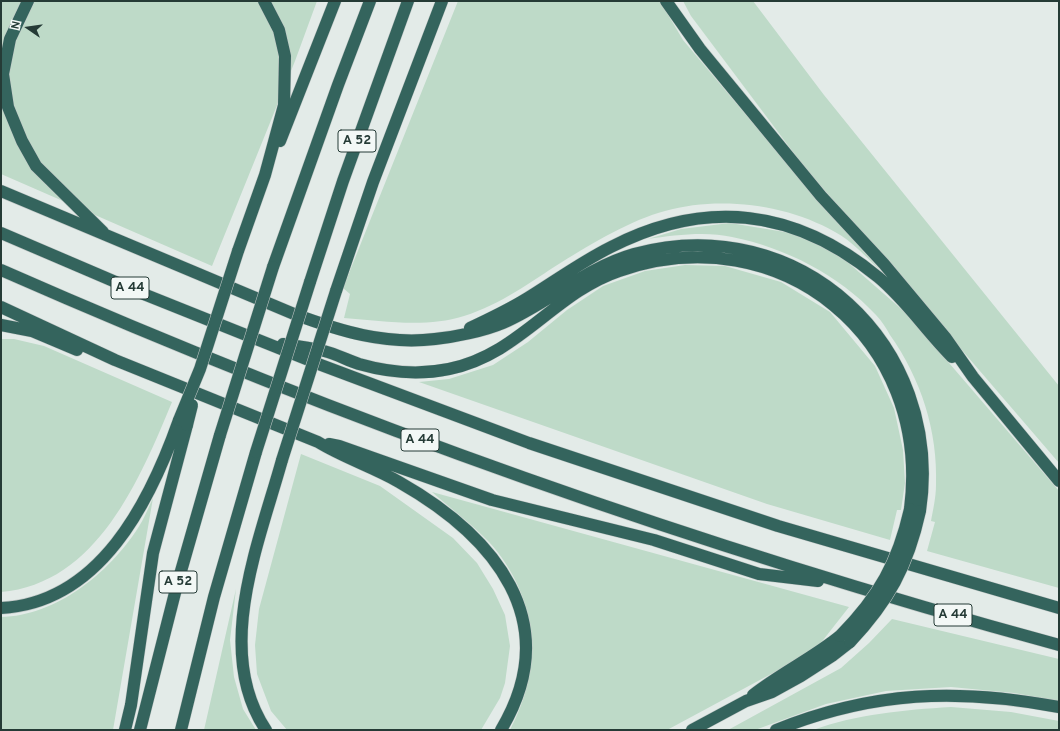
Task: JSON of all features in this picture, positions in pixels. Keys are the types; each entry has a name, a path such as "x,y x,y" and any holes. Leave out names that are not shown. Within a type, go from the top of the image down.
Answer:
{"highway":[{"path":"28,1 10,38 3,74 8,107 22,141 36,166 109,237"},
{"path":"264,1 279,30 285,56 284,106 265,175"},
{"path":"125,730 131,705 153,553 183,422 238,251 265,175 283,134 335,1"},
{"name":"A 52","path":"140,730 177,585 220,435 273,267 338,85 370,1"},
{"name":"A 52","path":"181,730 214,597 256,452 343,181 408,1"},
{"path":"266,730 251,703 245,686 242,668 241,635 247,590 282,460 336,291 373,182 442,1"},
{"path":"666,1 700,49 821,196 884,264 946,337 973,377 1059,481"},
{"path":"1,191 294,314 333,329 355,335 409,340 435,339 484,330 504,323 596,268 636,254 681,246 706,246 748,251 783,262 816,278 851,305 874,331 895,361 907,386 922,439 924,488 888,575 845,639 823,650 768,683 746,701 692,730"},
{"path":"458,334 520,303 611,246 666,225 692,219 716,216 738,217 763,220 789,226 811,234 846,253 879,278 910,310 939,344 973,377"},
{"name":"A 44","path":"1,233 146,295 458,417 699,501 858,550 1059,608"},
{"path":"260,340 325,351 359,364 379,368 422,372 448,370 470,364 491,355 510,344 584,288 618,271 646,263 683,257 727,259 762,266 794,279 827,300 858,328 886,368 896,390 905,416 910,442 915,510"},
{"name":"A 44","path":"1,270 149,334 312,400 445,450 598,504 848,585 1059,644"},
{"path":"1,306 115,360 318,442 336,453 399,481 432,502 476,538 504,573 521,612 525,632 526,656 522,681 514,706 501,730"},
{"path":"1,325 32,331 78,350 115,360"},
{"path":"1,608 33,602 56,593 76,581 97,565 118,541 138,512 183,422"},
{"path":"318,442 339,446 492,500 654,540 759,574 848,585"},
{"path":"776,730 829,711 865,702 900,697 972,695 1014,699 1059,707"}],"green space":[{"path":"1,1 317,1 295,61 212,266 1,174"},
{"path":"458,1 660,1 683,40 800,179 881,271 841,235 816,222 774,209 752,205 707,204 686,206 665,211 639,220 586,248 503,299 464,316 450,320 420,323 344,318 350,294 343,288"},
{"path":"683,1 753,1 824,95 1059,386 1059,463 802,164 691,16"},
{"path":"730,223 791,233 836,252 907,314 1059,491 1059,588 927,551 935,522 931,521 935,499 936,465 934,445 925,406 911,369 884,325 876,315 845,287 810,265 792,256 772,248 732,237 701,234 648,239 681,229"},
{"path":"685,265 725,266 781,282 830,312 875,366 894,408 903,450 905,483 901,510 897,510 890,540 767,504 419,382 449,379 493,365 528,342 567,310 603,286 645,271"},
{"path":"1,339 14,339 44,346 172,402 145,463 129,494 110,523 89,549 64,570 35,585 1,592"},
{"path":"301,454 380,486 453,538 477,563 493,589 505,615 510,646 505,683 500,698 481,730 287,730 271,711 257,674 255,645 259,609"},
{"path":"432,492 849,607 820,644 784,667 667,730 510,730 521,706 528,682 531,657 531,633 526,609 518,585 505,563 489,542"},
{"path":"153,498 113,730 1,730 1,617 21,615 42,609 79,589 96,576 126,545 140,525"},
{"path":"236,589 230,640 234,677 243,709 256,730 204,730"},
{"path":"892,619 1059,659 1059,701 1014,693 951,687 886,691 826,704 755,730 728,730 841,668 869,643"},
{"path":"951,707 1011,712 1059,721 1059,730 813,730 864,716 898,711"}]}
